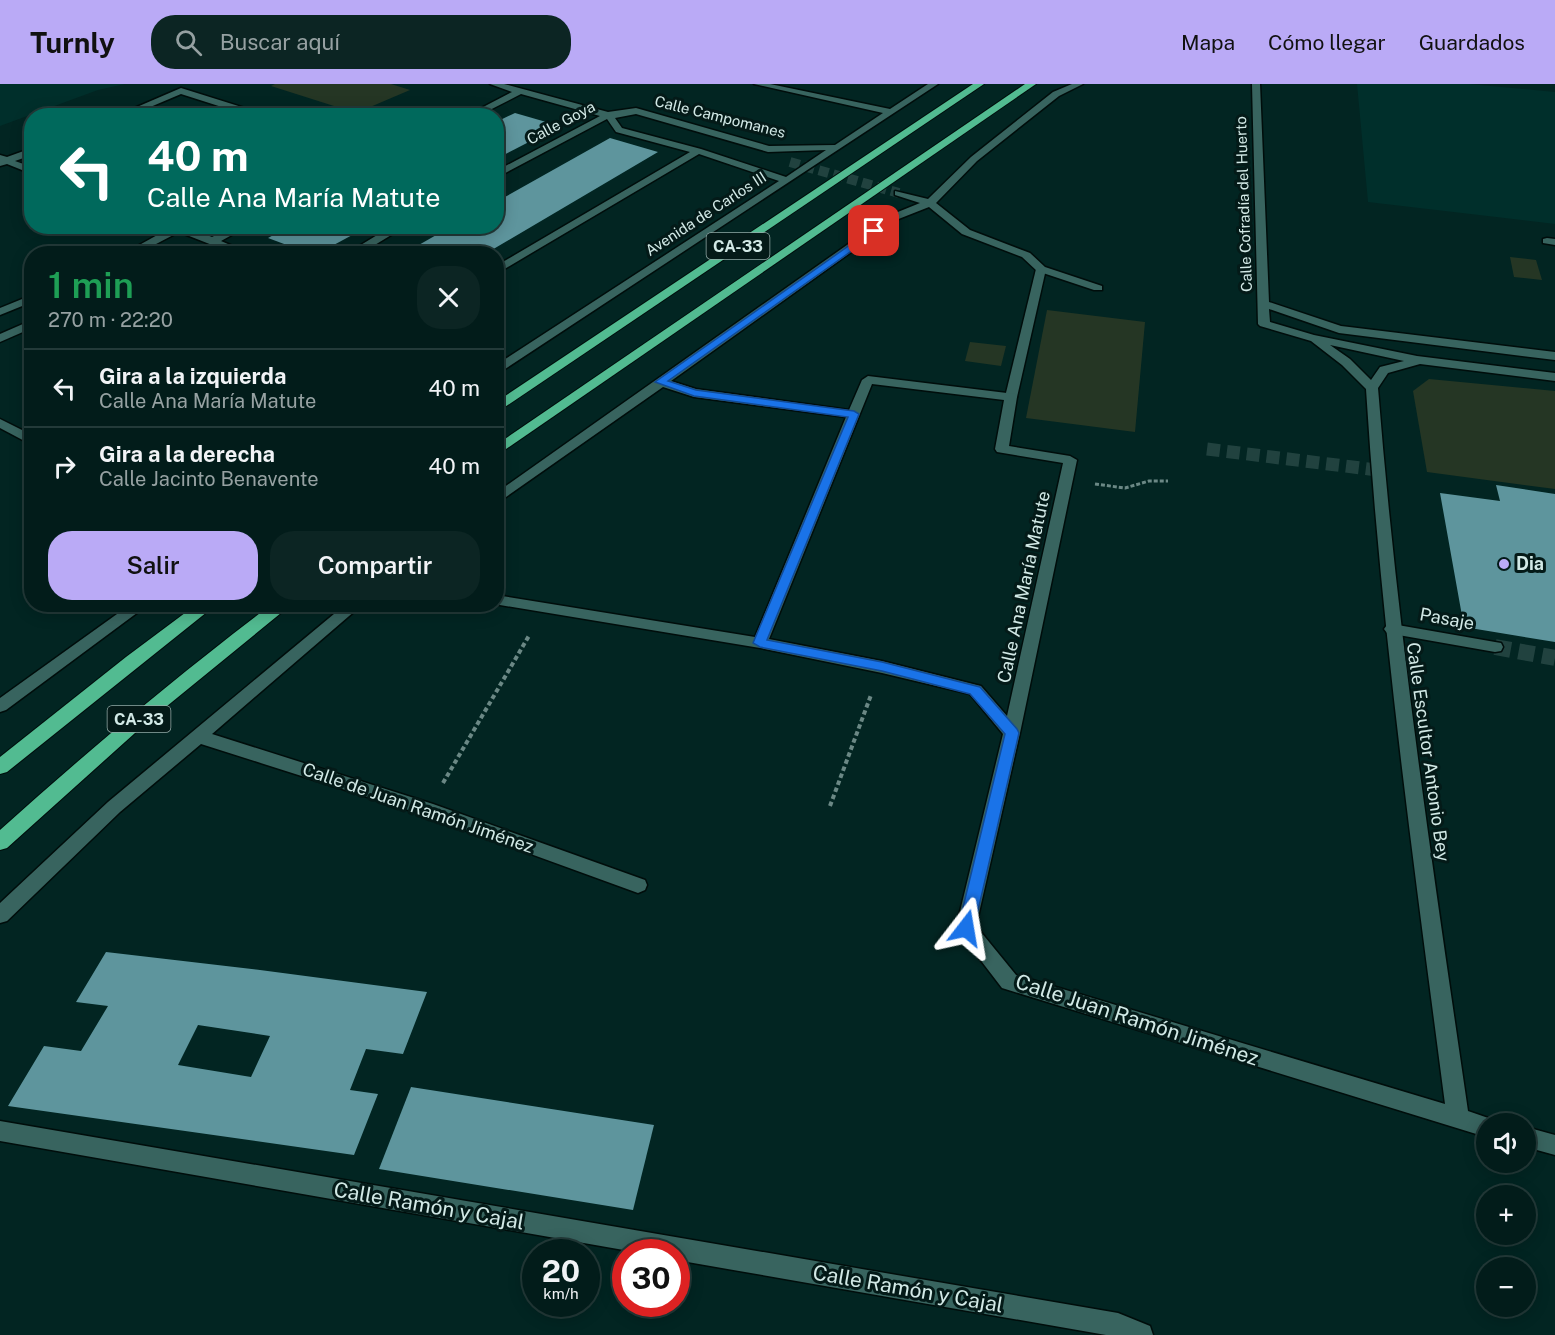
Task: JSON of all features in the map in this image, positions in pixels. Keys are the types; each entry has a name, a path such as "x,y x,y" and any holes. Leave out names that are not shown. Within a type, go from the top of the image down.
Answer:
{"highway":[{"name":"CA-33","path":"504,404 979,84"},
{"name":"CA-33","path":"504,446 1031,84"},
{"name":"CA-33","path":"0,767 132,661 198,612"},
{"name":"CA-33","path":"0,842 77,770 167,695 274,612"}],"street":[{"path":"494,84 631,121"},
{"path":"758,84 891,112"},
{"name":"Avenida de Carlos III","path":"504,366 934,84"},
{"path":"504,494 892,218 930,202 974,159 1056,94 1079,84"},
{"name":"Calle Cofradía del Huerto","path":"1256,84 1264,324 1312,338"},
{"path":"140,108 181,91 235,108"},
{"path":"486,108 520,91"},
{"name":"Calle Campomanes","path":"608,115 636,111 768,148 790,150 837,147"},
{"path":"608,115 619,130 698,151 785,180"},
{"name":"Calle Goya","path":"504,171 608,115"},
{"path":"642,124 779,159"},
{"path":"504,266 698,151"},
{"path":"2,161 24,154"},
{"path":"2,161 24,168"},
{"path":"898,193 930,202 966,232 1026,255 1041,269 1098,288"},
{"path":"142,246 164,234"},
{"path":"194,234 225,246"},
{"path":"212,241 226,234"},
{"path":"365,246 387,234"},
{"name":"Calle Ana María Matute","path":"1012,733 1070,460 1002,449 1011,397 1041,269"},
{"path":"4,310 24,301"},
{"path":"1262,303 1339,329 1555,356"},
{"path":"4,310 24,318"},
{"path":"0,338 24,325"},
{"path":"1312,338 1418,360 1555,377"},
{"path":"1312,338 1346,362 1372,388 1384,370 1418,360"},
{"path":"760,643 868,380 1011,397"},
{"path":"661,382 694,393 854,414"},
{"name":"Calle Escultor Antonio Bey","path":"1372,388 1392,629 1458,1119"},
{"path":"0,423 24,436"},
{"name":"Calle Ana María Matute","path":"504,601 760,643 882,667 975,690 1012,733"},
{"path":"0,706 131,612"},
{"path":"0,915 114,807 197,735 347,612"},
{"name":"Pasaje","path":"1392,629 1495,647"},
{"name":"Calle Juan Ramón Jiménez","path":"1012,733 966,928 1009,982 1476,1124"},
{"name":"Calle de Juan Ramón Jiménez","path":"197,735 427,809 638,885"},
{"name":"Calle Ramón y Cajal","path":"0,1131 1118,1326 1140,1335"},
{"path":"1536,1140 1555,1145"}],"path":[{"path":"1067,480 1125,488 1149,481 1168,481"},
{"path":"427,809 545,609"},
{"path":"830,806 882,667"}],"shaded area":[{"path":"0,84 125,84 98,90 49,108 24,108 24,117 0,126"},
{"path":"275,84 391,84 410,90 368,108 340,108 271,86"},
{"path":"1357,84 1469,84 1555,92 1555,224 1368,202"},
{"path":"1510,257 1536,260 1542,280 1514,277"},
{"path":"1047,310 1145,322 1135,432 1026,418"},
{"path":"970,342 1006,346 1001,366 965,361"},
{"path":"1429,379 1555,391 1555,489 1427,472 1413,391"}],"building":[{"path":"515,113 560,126 504,155 504,118"},
{"path":"610,138 658,152 499,246 417,246 438,234 504,234 504,198"},
{"path":"275,234 354,234 332,246 290,246 268,238"},
{"name":"Dia","path":"1496,485 1555,494 1555,642 1464,627 1440,493 1500,501"},
{"path":"106,952 427,992 403,1054 366,1049 350,1090 378,1094 354,1155 8,1106 44,1046 81,1051 108,1006 76,1002","holes":["198,1025 270,1036 251,1077 178,1065"]},
{"path":"411,1087 654,1125 633,1210 379,1169"}],"tunnel":[{"path":"790,162 899,193"},
{"path":"1207,449 1377,470"},
{"path":"1495,647 1555,658"}],"place":[{"name":"Dia","path":"1504,564"}],"route":[{"path":"874,231 661,382 694,393 854,414 760,643 882,667 975,690 1012,733 966,928"}]}
